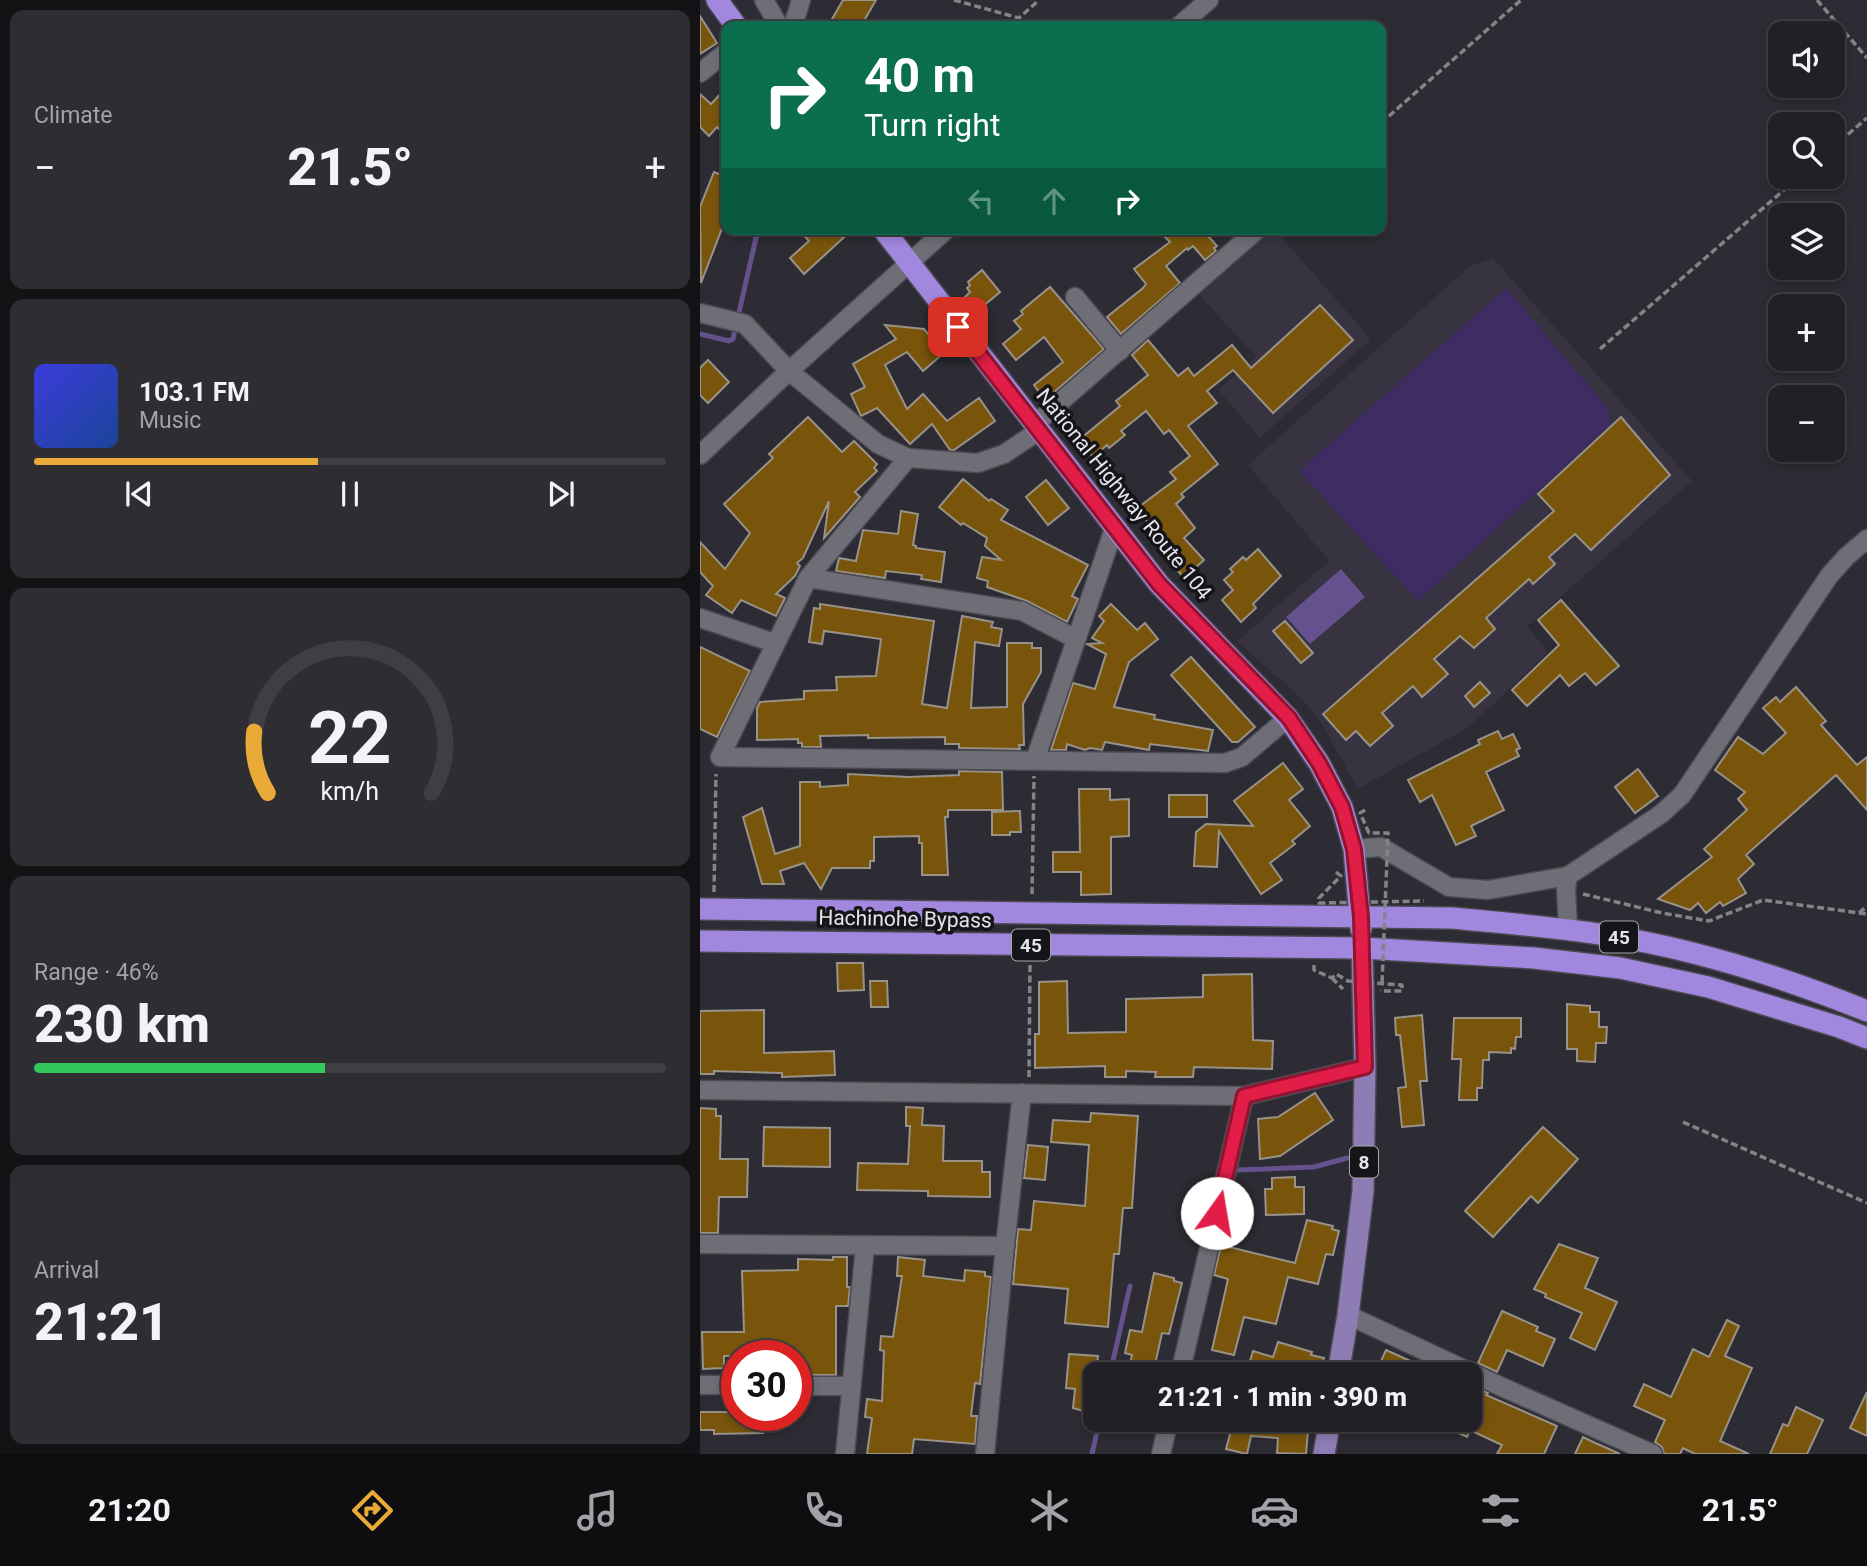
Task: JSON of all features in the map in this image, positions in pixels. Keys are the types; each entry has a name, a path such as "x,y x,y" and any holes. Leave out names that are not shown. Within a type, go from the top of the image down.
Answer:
{"highway":[{"path":"717,0 732,21"},
{"name":"National Highway Route 104","path":"887,235 1159,584 1289,718 1319,763 1342,807 1354,849 1362,948"},
{"name":"Hachinohe Bypass","path":"707,902 1361,917"},
{"name":"45","path":"1361,917 1452,918 1568,929 1674,949 1758,971 1867,1011"},
{"name":"Hachinohe Bypass","path":"700,941 1362,948"},
{"name":"45","path":"1362,948 1534,958 1620,968 1708,987 1867,1038"}],"main road":[{"name":"8","path":"1340,1362 1363,1191 1365,1067 1362,948"},
{"path":"1324,1454 1328,1432"}],"street":[{"path":"764,0 776,21"},
{"path":"795,21 801,0"},
{"path":"1185,21 1209,0"},
{"path":"700,73 721,56"},
{"path":"700,455 940,235"},
{"path":"700,313 745,324 789,371 878,444 908,458 978,463 1004,454 1038,427 1251,235"},
{"path":"1075,297 1120,351"},
{"path":"908,458 808,578 720,757 1225,763 1242,757 1289,718"},
{"path":"1035,760 1115,526"},
{"path":"1354,849 1381,847 1449,887 1488,890 1567,883 1661,814 1682,795 1829,576 1867,539"},
{"path":"808,578 1022,611 1076,639"},
{"path":"700,618 775,643"},
{"path":"1567,883 1568,929"},
{"path":"700,1090 1026,1089 1244,1096 1365,1067"},
{"path":"985,1454 1004,1246 1026,1089"},
{"path":"1183,1362 1244,1096"},
{"path":"700,1244 1004,1246"},
{"path":"845,1454 865,1246"},
{"path":"1348,1315 1653,1454"},
{"path":"700,1385 721,1385"},
{"path":"812,1386 851,1386"},
{"path":"1161,1454 1166,1432"}],"path":[{"path":"954,0 1019,18 1039,0"},
{"path":"1386,119 1521,0"},
{"path":"1816,0 1867,58"},
{"path":"1845,137 1867,118"},
{"path":"1600,349 1785,189"},
{"path":"707,902 716,764 720,757"},
{"path":"1032,900 1035,760"},
{"path":"1365,810 1360,813 1369,833 1388,833 1382,984"},
{"path":"1336,872 1341,876 1319,898 1319,904 1385,900 1424,901"},
{"path":"1567,883 1617,904 1709,921 1763,900 1867,914"},
{"path":"1859,913 1867,906"},
{"path":"1026,1089 1031,960"},
{"path":"1314,965 1314,970 1332,978 1350,997"},
{"path":"1332,978 1336,974 1348,981 1402,985 1402,991 1380,990"},
{"path":"1683,1122 1867,1203"}],"shaded area":[{"path":"1260,235 1279,235 1371,339 1260,438 1218,390 1256,357 1197,292"},
{"path":"1493,258 1692,481 1527,626 1548,652 1469,727 1358,789 1323,726 1302,699 1237,641 1329,561 1248,465 1471,265"},
{"path":"1506,288 1609,409 1610,425 1418,601 1299,471"},
{"path":"1341,569 1365,597 1310,644 1286,617"}],"building":[{"path":"843,0 876,0 864,21 831,21"},
{"path":"700,16 717,43 700,54"},
{"path":"721,93 721,131 717,127 709,136 700,127 700,94 711,104"},
{"path":"714,172 721,175 721,231 701,283 700,207"},
{"path":"804,235 846,235 804,274 790,258 809,241"},
{"path":"1207,235 1217,246 1214,248 1216,251 1205,260 1193,246 1166,266 1180,283 1121,334 1107,317 1146,284 1134,269 1170,242 1164,236"},
{"path":"982,270 1000,292 977,311 965,297 970,292 967,288 970,285 968,282"},
{"path":"1050,287 1104,349 1045,400 1034,385 1063,362 1044,337 1016,360 1003,344 1021,329 1014,321 1023,314 1021,311"},
{"path":"1320,305 1353,340 1273,413 1233,370 1207,391 1217,403 1188,426 1218,464 1181,494 1184,497 1176,504 1195,528 1184,538 1204,560 1184,578 1151,538 1156,533 1140,512 1143,510 1140,506 1176,479 1170,472 1190,456 1169,430 1164,434 1146,411 1121,431 1125,435 1093,457 1079,440 1120,406 1116,401 1148,375 1132,355 1148,340 1178,376 1188,368 1194,376 1232,345 1251,368"},
{"path":"885,325 924,329 944,353 923,371 907,352 885,365 907,409 923,394 947,421 979,398 995,421 954,450 950,450 932,424 910,444 877,408 861,416 851,394 865,387 853,364 896,339"},
{"path":"708,360 729,382 708,403 700,395 700,368"},
{"path":"808,417 842,452 854,441 877,464 874,468 877,471 855,492 860,497 824,538 829,501 803,558 797,563 800,566 795,576 776,594 785,598 776,616 741,600 732,613 706,595 713,586 700,572 700,542 725,569 750,533 724,504 773,458 769,454"},
{"path":"1621,417 1670,475 1591,550 1575,534 1549,557 1555,564 1533,584 1529,579 1486,618 1495,629 1474,648 1460,636 1434,659 1448,674 1422,697 1413,686 1382,713 1393,726 1370,746 1356,731 1346,740 1323,714 1554,511 1538,494"},
{"path":"963,479 989,501 991,499 1008,510 1001,520 1088,565 1072,596 1078,599 1067,622 1027,601 987,587 988,581 977,578 982,557 1001,560 985,546 987,538 963,523 961,525 939,507"},
{"path":"1046,480 1069,508 1048,525 1026,497"},
{"path":"901,511 918,514 913,545 916,548 945,552 941,582 921,579 922,575 886,571 885,578 836,571 839,558 856,561 863,530 898,534"},
{"path":"1258,549 1281,576 1253,604 1256,608 1241,622 1222,600 1233,590 1224,580 1233,572 1230,569 1243,557 1246,560"},
{"path":"1561,600 1619,666 1596,685 1585,673 1569,686 1560,675 1527,706 1512,690 1559,645 1538,620"},
{"path":"820,604 934,621 922,704 947,708 962,616 993,622 991,627 1002,629 999,646 975,642 971,708 1007,707 1007,643 1032,643 1032,648 1041,648 1041,672 1023,704 1024,745 1019,745 1020,749 959,748 959,744 945,744 945,737 868,738 868,735 820,736 821,747 802,747 798,739 757,740 757,708 760,702 804,699 804,691 837,690 836,677 876,676 881,639 824,631 822,644 809,642 814,608 820,609"},
{"path":"1111,604 1137,630 1145,623 1158,639 1129,662 1114,707 1155,715 1154,719 1213,730 1208,751 1150,744 1149,750 1105,742 1102,750 1085,750 1067,744 1066,750 1051,750 1073,683 1095,689 1106,654 1087,644 1102,643 1092,638 1104,621 1099,616"},
{"path":"1285,621 1313,653 1301,663 1273,631"},
{"path":"700,647 750,671 717,737 700,729"},
{"path":"1191,657 1255,727 1238,742 1232,742 1171,675"},
{"path":"1480,682 1490,693 1474,707 1465,696"},
{"path":"1796,687 1826,721 1821,725 1857,765 1867,757 1867,810 1836,775 1746,855 1754,864 1738,879 1746,893 1723,906 1720,902 1706,913 1698,903 1690,910 1658,899 1712,857 1704,849 1747,810 1738,799 1745,792 1715,770 1738,737 1763,754 1786,733 1763,708 1776,697 1780,702"},
{"path":"1498,731 1502,739 1513,734 1520,748 1516,750 1519,756 1486,772 1504,810 1471,826 1476,836 1456,845 1432,795 1420,802 1408,780 1480,744 1478,740"},
{"path":"1283,763 1303,789 1289,800 1310,826 1292,841 1295,844 1270,863 1282,880 1261,894 1219,831 1217,867 1194,866 1196,832 1206,824 1253,826 1234,801"},
{"path":"1638,769 1658,796 1635,813 1615,787"},
{"path":"959,771 1002,772 1003,810 948,810 948,817 945,817 948,875 922,875 922,843 919,843 919,836 874,837 874,861 870,861 870,868 832,868 821,889 804,863 780,871 784,884 762,884 743,817 762,808 775,854 800,846 800,782 820,782 820,787 848,785 848,774 909,777 959,775"},
{"path":"1079,789 1110,789 1110,800 1129,799 1129,836 1111,837 1111,894 1081,895 1081,872 1053,872 1053,852 1080,852"},
{"path":"1169,795 1207,795 1207,817 1169,817"},
{"path":"1020,811 1021,832 992,835 992,812"},
{"path":"837,963 863,963 864,990 838,991"},
{"path":"1252,974 1253,1040 1273,1041 1272,1069 1194,1067 1193,1077 1155,1077 1156,1072 1126,1071 1126,1077 1105,1077 1105,1066 1035,1068 1035,1034 1039,1034 1039,982 1067,981 1068,1033 1126,1032 1126,999 1203,997 1203,975"},
{"path":"870,981 887,981 888,1007 871,1007"},
{"path":"1567,1004 1590,1006 1590,1012 1599,1012 1599,1027 1607,1027 1606,1043 1596,1043 1595,1062 1577,1061 1577,1049 1567,1049"},
{"path":"764,1010 764,1053 834,1051 835,1075 782,1077 782,1073 714,1071 714,1074 700,1074 700,1011"},
{"path":"1422,1015 1427,1081 1420,1081 1424,1125 1402,1127 1398,1088 1406,1087 1400,1035 1396,1035 1395,1018"},
{"path":"1454,1018 1521,1018 1521,1037 1516,1037 1515,1049 1511,1048 1511,1053 1489,1052 1489,1060 1483,1060 1482,1088 1477,1088 1477,1100 1459,1100 1461,1059 1452,1059"},
{"path":"1315,1093 1333,1120 1280,1156 1260,1159 1258,1119 1278,1117"},
{"path":"906,1107 923,1108 922,1125 944,1126 943,1161 982,1161 982,1172 990,1172 990,1197 928,1196 928,1191 857,1190 858,1163 908,1164 910,1126 906,1126"},
{"path":"700,1108 716,1109 716,1116 721,1116 720,1159 748,1159 747,1197 719,1197 718,1233 700,1233"},
{"path":"1091,1113 1138,1116 1132,1208 1123,1208 1119,1254 1114,1254 1108,1327 1065,1323 1068,1289 1013,1284 1018,1229 1031,1230 1034,1201 1085,1206 1089,1145 1051,1142 1053,1120 1090,1122"},
{"path":"764,1127 830,1128 830,1167 763,1166"},
{"path":"1543,1127 1578,1159 1538,1203 1531,1196 1493,1237 1465,1211"},
{"path":"1028,1145 1048,1147 1045,1180 1024,1178"},
{"path":"1295,1177 1295,1187 1304,1187 1304,1214 1266,1215 1265,1189 1272,1189 1272,1178"},
{"path":"1307,1220 1333,1226 1332,1229 1339,1231 1333,1255 1326,1254 1318,1284 1288,1277 1276,1324 1244,1317 1234,1355 1212,1350 1228,1279 1214,1275 1221,1245 1295,1263"},
{"path":"1559,1244 1598,1258 1585,1288 1617,1302 1595,1350 1570,1338 1582,1313 1545,1297 1546,1294 1534,1289"},
{"path":"833,1257 847,1257 847,1287 850,1287 848,1306 836,1306 836,1375 812,1375 812,1340 721,1340 721,1368 703,1369 702,1332 744,1332 742,1271 798,1270 798,1259 833,1260"},
{"path":"898,1257 925,1260 923,1276 964,1281 965,1270 985,1272 985,1276 991,1277 980,1384 975,1383 971,1416 977,1416 975,1444 914,1439 912,1454 867,1454 872,1418 865,1417 867,1399 882,1401 884,1351 880,1350 881,1336 893,1337 902,1276 897,1276"},
{"path":"1154,1273 1182,1283 1169,1334 1162,1333 1156,1362 1131,1362 1132,1355 1125,1353 1130,1330 1142,1332"},
{"path":"1502,1311 1538,1327 1536,1331 1555,1339 1543,1366 1507,1350 1497,1372 1478,1362"},
{"path":"1727,1320 1739,1326 1725,1356 1752,1368 1720,1441 1749,1454 1695,1454 1683,1448 1680,1454 1664,1454 1662,1447 1655,1442 1665,1420 1634,1406 1644,1384 1671,1397 1693,1349 1709,1357"},
{"path":"1278,1342 1324,1358 1323,1362 1250,1362 1253,1351 1273,1357"},
{"path":"1386,1350 1412,1362 1380,1362"},
{"path":"1069,1354 1098,1356 1097,1362 1083,1362 1083,1411 1073,1408 1075,1389 1066,1388"},
{"path":"1482,1390 1488,1393 1486,1395 1557,1426 1544,1454 1497,1454 1502,1445 1474,1432 1482,1432"},
{"path":"1867,1392 1867,1436 1850,1428"},
{"path":"1796,1407 1823,1420 1807,1454 1770,1454 1783,1424 1788,1426"},
{"path":"700,1412 721,1412 721,1431 763,1433 714,1434 714,1430 700,1430"},
{"path":"1231,1432 1308,1432 1306,1454 1277,1453 1278,1438 1251,1436 1247,1454 1226,1449"},
{"path":"1456,1432 1469,1432 1467,1437"},
{"path":"1583,1437 1591,1441 1620,1454 1575,1454"}],"waterway":[{"path":"700,334 729,341 733,339 757,235"},
{"path":"1237,1170 1314,1167 1347,1158"},
{"path":"1113,1362 1130,1286"},
{"path":"1092,1454 1097,1432"}],"route":[{"path":"958,327 1159,584 1289,718 1319,763 1342,807 1354,849 1361,917 1365,1067 1244,1096 1217,1213"}]}
